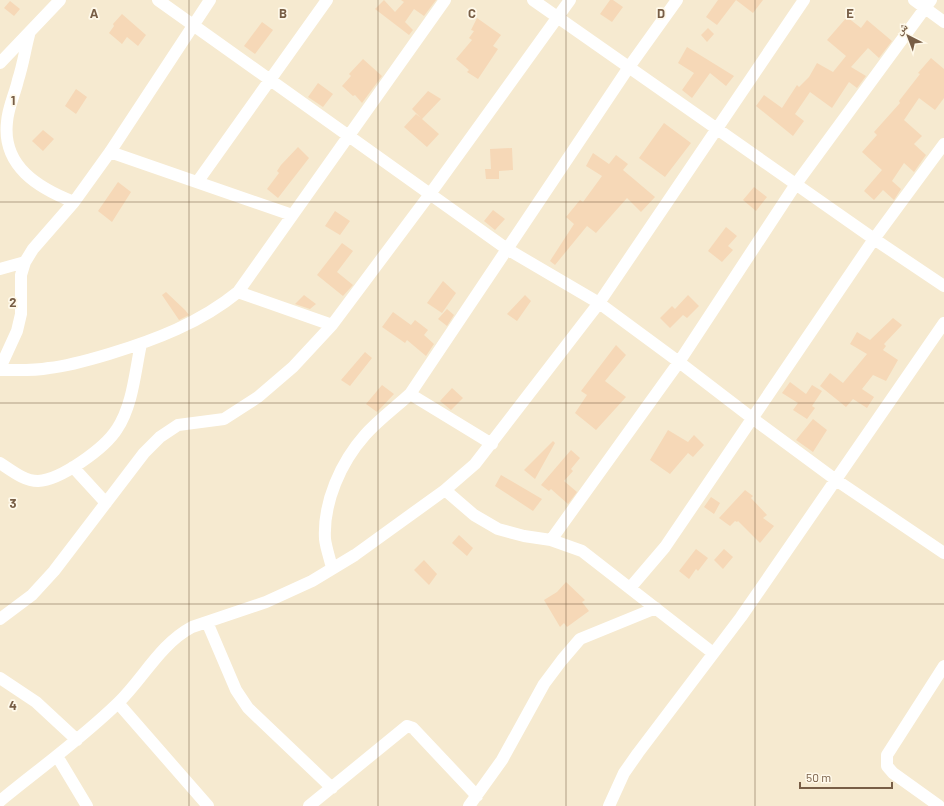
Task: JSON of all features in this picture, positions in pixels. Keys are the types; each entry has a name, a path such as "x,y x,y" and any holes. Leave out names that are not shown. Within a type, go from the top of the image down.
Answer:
{"street":[{"path":"0,64 29,35 60,0"},
{"path":"158,0 506,249 599,303 836,480 944,553"},
{"path":"210,0 110,152 74,202 33,249 25,262 21,275 21,314 17,331 1,365 50,368 91,359 141,344 187,325 225,303 238,292 445,0"},
{"path":"198,181 327,0"},
{"path":"533,0 874,239 944,286"},
{"path":"0,619 32,595 58,565 144,453 160,437 178,425 224,419 258,397 293,367 332,324 430,194 570,0"},
{"path":"332,568 325,539 327,517 334,489 342,467 352,451 365,435 410,394 629,67 677,0"},
{"path":"0,801 77,740 118,703 176,637 192,627 266,602 312,581 355,555 445,490 475,464 492,444 599,303 718,130 804,0"},
{"path":"914,0 928,4 944,22"},
{"path":"551,540 679,362 796,184 928,4"},
{"path":"29,35 3,141 27,176 40,187 74,202"},
{"path":"630,588 665,547 874,239 944,144"},
{"path":"110,152 198,181 292,215"},
{"path":"0,270 25,262"},
{"path":"238,292 332,324"},
{"path":"609,806 624,773 741,617 944,323"},
{"path":"0,463 18,475 36,481 53,478 73,467 108,441 118,428 126,409 141,344"},
{"path":"410,394 492,444"},
{"path":"73,467 106,503"},
{"path":"445,490 474,515 498,529 524,536 551,540 582,551 713,653"},
{"path":"469,806 502,760 544,684 580,639 656,608"},
{"path":"207,622 236,690 248,708 332,788"},
{"path":"939,806 893,773 887,766 887,756 944,666"},
{"path":"0,678 36,702 77,740"},
{"path":"118,703 208,806"},
{"path":"315,804 332,788 407,726 413,728 477,796"},
{"path":"57,756 87,806"}],"shaded area":[{"path":"0,0 944,0 944,806 0,806"}],"building":[{"path":"384,0 395,12 404,2 401,0 436,0 424,16 414,9 405,22 413,30 409,35 375,9"},
{"path":"610,0 613,0 623,7 612,22 600,14"},
{"path":"718,0 736,0 717,25 706,17"},
{"path":"736,0 763,0 753,13"},
{"path":"10,1 20,9 14,16 4,8"},
{"path":"122,14 146,35 138,46 127,37 122,44 109,33 114,26 113,24"},
{"path":"847,17 861,28 867,20 892,41 879,58 868,48 851,67 866,76 857,88 849,82 832,108 810,92 795,114 804,121 793,136 756,106 764,95 782,108 797,85 799,87 809,77 817,63 833,72 846,56 827,40"},
{"path":"477,18 501,35 493,46 498,49 478,79 467,72 469,70 456,59 472,40 469,38 474,31 471,30"},
{"path":"262,22 273,30 255,54 244,46"},
{"path":"708,28 714,34 707,42 701,35"},
{"path":"687,47 734,76 726,86 710,73 692,98 682,90 694,73 678,63"},
{"path":"931,58 944,69 944,98 935,110 919,98 904,120 922,136 914,144 926,155 914,172 904,163 892,181 901,189 894,200 883,190 874,200 864,191 882,170 862,152 877,135 874,132 900,103 899,101 920,74 918,73"},
{"path":"363,59 382,76 362,103 355,95 353,96 342,86 351,76 349,74"},
{"path":"318,83 333,94 323,107 308,97"},
{"path":"76,89 87,97 76,114 65,106"},
{"path":"428,91 441,99 422,119 439,134 427,147 404,127 416,114 421,118 412,109"},
{"path":"664,123 691,143 665,177 639,158"},
{"path":"43,130 54,139 43,151 32,141"},
{"path":"298,147 309,158 278,198 267,189 279,173 277,171 281,165"},
{"path":"512,148 513,170 499,171 499,179 486,179 485,169 491,169 490,149"},
{"path":"593,153 609,164 616,155 628,164 623,170 655,197 641,212 627,198 596,233 587,226 555,265 550,261 574,224 566,217 580,200 583,202 602,176 586,166"},
{"path":"118,182 131,192 112,222 98,211"},
{"path":"754,187 767,197 756,211 743,200"},
{"path":"493,210 505,219 495,230 484,221"},
{"path":"335,211 350,221 340,235 325,226"},
{"path":"726,227 737,236 728,246 733,250 722,262 708,251"},
{"path":"342,243 353,251 337,272 353,285 343,296 317,275"},
{"path":"443,281 456,293 442,313 427,303"},
{"path":"166,292 189,315 179,320 162,295"},
{"path":"304,295 316,304 310,309 295,304"},
{"path":"525,295 531,301 517,321 507,314"},
{"path":"688,295 699,306 687,318 683,315 670,328 660,318 672,306 675,309"},
{"path":"447,309 454,315 447,326 438,319"},
{"path":"393,312 411,325 415,320 428,330 424,335 434,344 426,356 407,340 405,343 382,327"},
{"path":"893,318 902,325 884,344 886,346 883,350 898,360 886,381 873,375 862,389 874,397 867,408 853,399 846,407 820,386 830,373 843,383 867,354 850,344 857,332 870,340"},
{"path":"616,345 626,355 605,381 626,397 596,430 575,413 587,395 581,391"},
{"path":"365,352 372,358 350,386 341,380"},
{"path":"790,382 806,394 812,385 822,391 812,406 815,408 807,419 793,410 798,403 782,393"},
{"path":"382,385 394,394 377,412 366,404"},
{"path":"452,388 463,398 451,410 440,401"},
{"path":"813,419 827,430 813,452 796,440"},
{"path":"668,430 688,442 694,435 704,445 693,457 688,453 670,474 650,460"},
{"path":"553,441 555,443 535,479 524,470"},
{"path":"571,450 580,458 571,469 573,471 564,481 577,492 568,504 551,489 549,491 541,485"},
{"path":"501,475 542,499 533,511 495,486"},
{"path":"745,490 753,496 751,498 767,515 763,518 774,526 760,543 738,521 735,521 730,526 719,518"},
{"path":"711,497 720,503 714,514 704,507"},
{"path":"459,535 473,548 467,556 452,543"},
{"path":"696,549 708,558 698,571 696,569 689,579 679,571"},
{"path":"724,549 733,557 723,569 714,560"},
{"path":"424,560 437,574 429,585 414,570"},
{"path":"566,582 585,600 582,602 589,611 567,627 564,623 560,627 544,600 557,592"}]}
